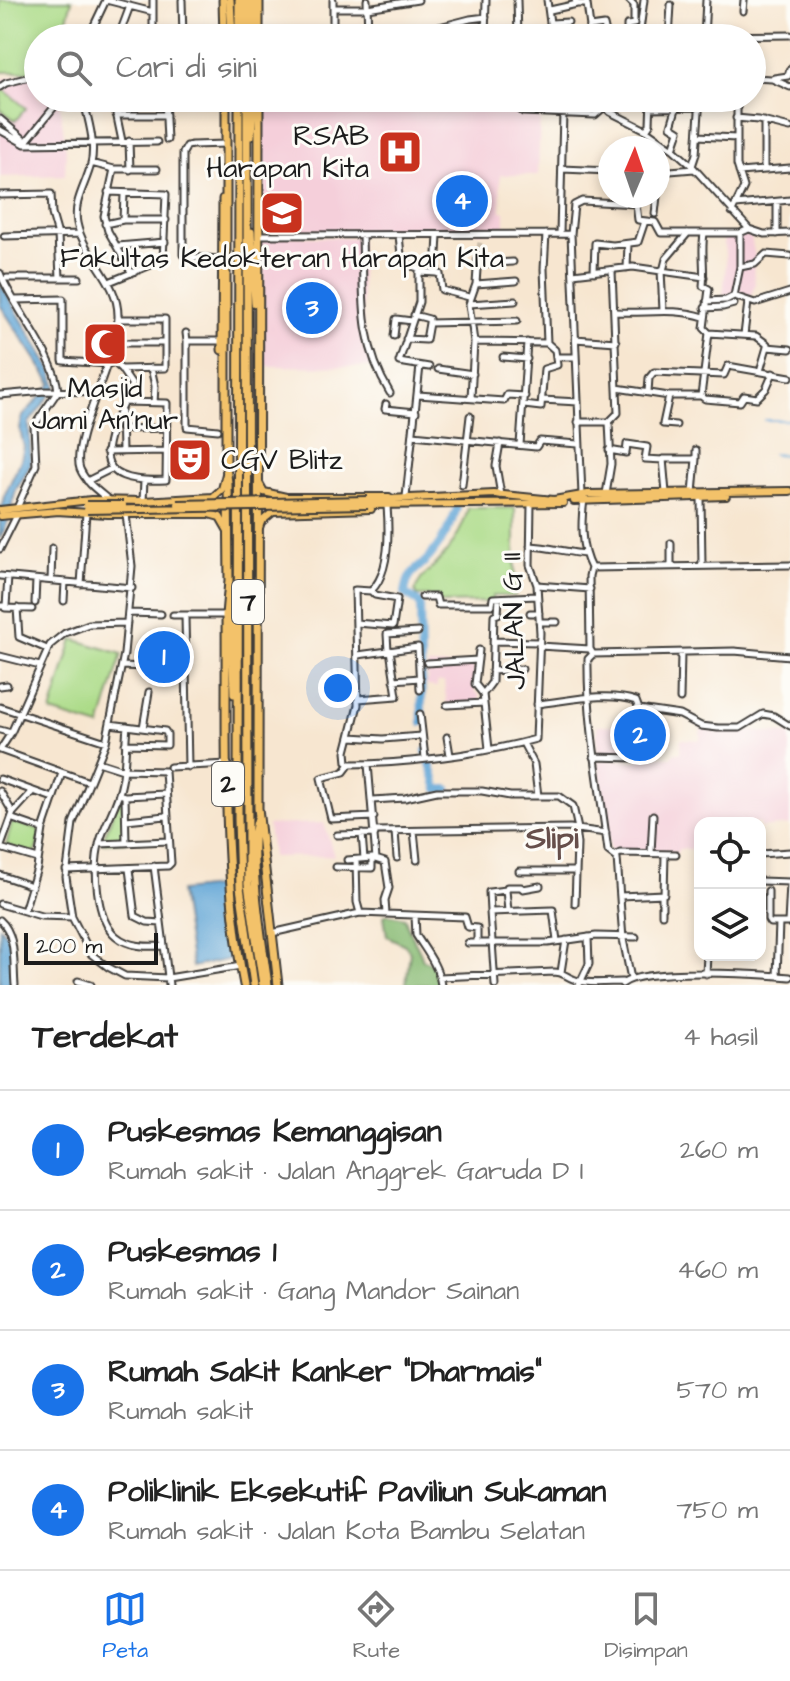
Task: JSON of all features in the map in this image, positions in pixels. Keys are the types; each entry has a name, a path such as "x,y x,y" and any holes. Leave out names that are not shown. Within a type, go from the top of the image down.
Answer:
{"highway":[{"path":"223,0 224,24"},
{"path":"230,0 231,24"},
{"path":"239,0 239,24"},
{"path":"247,24 249,0"},
{"path":"249,0 252,24"},
{"path":"259,0 259,24"},
{"name":"2","path":"226,112 222,433 228,483 229,850 244,985"},
{"path":"237,112 238,137"},
{"name":"7","path":"243,112 238,137 237,351 240,887 254,985"},
{"name":"7","path":"243,112 247,144 248,884 265,985"},
{"path":"247,144 254,112"},
{"name":"2","path":"256,112 259,816 278,985"},
{"path":"222,433 222,202 227,192"},
{"path":"247,218 252,241 258,335"},
{"path":"237,351 247,351"},
{"path":"229,581 233,682 238,703"},
{"path":"259,816 254,828 255,861 265,985"}],"main road":[{"path":"88,507 110,501 202,498 219,493 226,474"},
{"path":"258,479 262,491 272,495 383,495 393,498"},
{"path":"272,495 266,499 265,506 269,512 494,503 549,505 583,497 790,493"},
{"path":"0,513 88,507 368,502 406,497 501,495 554,500 606,494 790,493"},
{"path":"202,498 207,504 204,514"},
{"path":"368,502 386,508"},
{"path":"88,507 126,514 204,514 220,517 228,532"},
{"path":"259,528 261,522 273,512"}],"street":[{"path":"96,0 153,12"},
{"path":"153,0 153,24"},
{"path":"182,0 183,24"},
{"path":"333,0 333,24"},
{"path":"367,0 368,24"},
{"path":"333,8 367,8 418,0"},
{"path":"486,0 486,24"},
{"path":"517,0 518,24"},
{"path":"547,0 551,23 568,22"},
{"path":"629,0 634,5 634,24"},
{"path":"641,24 644,0"},
{"path":"705,24 706,0"},
{"path":"743,11 744,0"},
{"path":"95,24 106,1"},
{"path":"550,10 576,2 587,4 590,24"},
{"path":"670,24 671,5"},
{"path":"123,24 130,6"},
{"path":"451,24 486,17"},
{"path":"766,36 790,35"},
{"path":"774,78 788,76 790,69"},
{"path":"0,87 24,78"},
{"path":"766,79 790,87"},
{"path":"26,143 50,112"},
{"path":"86,112 92,141 91,163 77,202 76,215 80,234 116,299 118,319 110,362 78,453 81,471 88,483 110,501"},
{"path":"115,112 122,141"},
{"path":"166,112 167,140"},
{"path":"523,112 595,115 598,112"},
{"path":"560,234 563,112"},
{"path":"611,112 646,130 673,149 749,229"},
{"path":"646,130 650,112"},
{"path":"673,149 679,131 671,126 675,112"},
{"path":"693,168 700,112"},
{"path":"732,212 744,190 739,172 736,112"},
{"path":"116,115 166,115"},
{"path":"736,118 790,128"},
{"path":"0,119 26,143"},
{"path":"764,121 764,169"},
{"path":"0,130 26,143 52,145 92,141 157,142"},
{"path":"698,136 736,138"},
{"path":"129,141 130,170"},
{"path":"222,259 183,255 183,153 187,146 226,144"},
{"path":"91,163 114,169 157,169"},
{"path":"670,171 693,168"},
{"path":"739,172 790,168"},
{"path":"114,169 104,208 105,224 132,273"},
{"path":"562,169 598,170"},
{"path":"108,192 166,194 163,260 109,282"},
{"path":"0,195 51,194 58,235 60,278"},
{"path":"123,220 124,194"},
{"path":"736,205 790,200"},
{"path":"631,979 623,939 615,856 608,851 588,699 588,659 592,651 591,568 581,531 583,497 578,444 571,234 574,205 577,202 636,204 638,220 655,222 661,233 740,233 749,229 790,233"},
{"path":"777,203 777,234"},
{"path":"655,214 656,208"},
{"path":"105,224 123,220 166,220"},
{"path":"594,272 595,243 628,244 640,240 645,221"},
{"path":"663,311 662,270 667,257 688,233"},
{"path":"734,300 740,267 740,233"},
{"path":"4,236 80,234"},
{"path":"480,234 480,242"},
{"path":"546,234 547,343"},
{"path":"259,235 571,234"},
{"path":"704,234 703,286 709,289 704,331 756,336 767,347 790,349"},
{"path":"362,235 367,340 390,393"},
{"path":"399,235 401,255 406,258 407,265 418,266 419,272 419,302 399,364 429,367"},
{"path":"436,273 438,235"},
{"path":"118,246 165,242"},
{"path":"627,268 628,244"},
{"path":"740,267 755,264 766,254 790,256"},
{"path":"471,398 475,342 469,301 476,284 478,255"},
{"path":"478,264 513,262"},
{"path":"573,274 627,268 704,277"},
{"path":"578,422 609,422 618,413 612,271"},
{"path":"419,272 440,274 442,290 469,301 515,301"},
{"path":"0,273 48,360 57,391 34,426 37,449 35,470 0,549"},
{"path":"7,278 79,278"},
{"path":"476,284 516,281"},
{"path":"706,304 734,300 757,303 790,292"},
{"path":"14,300 63,299 63,361 110,362 121,369 132,383"},
{"path":"744,335 748,302"},
{"path":"616,312 645,314 663,311 704,317"},
{"path":"118,319 165,319 165,368 121,369"},
{"path":"394,336 396,319 429,319 426,340 406,339"},
{"path":"429,323 517,321"},
{"path":"186,333 187,427 222,433"},
{"path":"701,396 709,333"},
{"path":"575,339 616,342"},
{"path":"187,341 222,341"},
{"path":"475,342 547,343 555,350 557,365 544,369 541,407 524,405"},
{"path":"520,445 527,342"},
{"path":"115,343 165,343"},
{"path":"760,371 767,347"},
{"path":"503,357 527,359"},
{"path":"557,357 576,357"},
{"path":"406,497 420,366"},
{"path":"648,392 649,378 654,372 725,375 728,366 790,377"},
{"path":"124,402 167,403 166,480 130,479 111,469 106,452 121,409 137,368"},
{"path":"151,368 155,386 154,403"},
{"path":"438,369 473,374"},
{"path":"617,388 740,402 744,395 758,398 773,373"},
{"path":"0,395 45,391 99,392"},
{"path":"418,395 504,401 507,395 525,396"},
{"path":"669,396 663,423 676,425"},
{"path":"542,400 578,402"},
{"path":"386,404 385,409 416,412"},
{"path":"121,409 122,452"},
{"path":"462,485 470,416"},
{"path":"606,494 611,464 609,422"},
{"path":"123,429 166,428"},
{"path":"413,435 536,447 540,441 578,444"},
{"path":"500,443 496,466 501,495"},
{"path":"609,450 626,453 627,444 647,447 645,459 696,459"},
{"path":"693,493 696,450"},
{"path":"106,452 166,451"},
{"path":"663,460 666,493"},
{"path":"88,483 111,469"},
{"path":"143,501 144,480"},
{"path":"81,584 88,483"},
{"path":"701,497 702,566"},
{"name":"JALAN G II","path":"523,743 537,736 539,613 537,585 530,565 531,504"},
{"path":"371,591 384,564 386,508"},
{"path":"126,514 132,588 122,666 106,742 73,823 66,870 72,917 91,954 125,976 168,982 241,966"},
{"path":"671,543 671,566"},
{"path":"530,546 555,547 560,552 585,554"},
{"path":"51,581 52,548"},
{"path":"591,568 790,565"},
{"path":"0,576 132,588"},
{"path":"0,607 6,606 8,577"},
{"path":"0,607 33,606 36,580"},
{"path":"64,601 65,582"},
{"path":"537,585 590,589"},
{"path":"350,764 345,755 358,699 355,590 397,599 393,626 356,623"},
{"path":"422,597 436,597 438,605 492,605 493,598 537,596"},
{"path":"483,694 492,682 494,615 498,614 499,598"},
{"path":"17,608 19,637 47,649"},
{"path":"129,613 161,614"},
{"path":"530,613 539,613"},
{"path":"173,615 226,615"},
{"path":"185,616 188,767"},
{"path":"89,782 0,750 21,712 47,649 57,639 77,627 102,622 127,623"},
{"path":"539,622 557,622"},
{"path":"358,699 397,696 387,634 418,632"},
{"path":"493,641 592,651 734,651 790,656"},
{"path":"358,655 418,647 420,690"},
{"path":"479,650 475,684 483,694 489,749"},
{"path":"680,699 681,653"},
{"path":"0,656 40,666"},
{"path":"427,663 478,660"},
{"path":"122,666 168,668"},
{"path":"492,671 522,669"},
{"path":"394,680 420,678"},
{"path":"143,728 149,692"},
{"path":"537,704 588,699 633,700 639,709 682,716 703,727 740,728 763,714 774,716 790,726"},
{"path":"447,705 484,703"},
{"path":"0,707 106,742"},
{"path":"420,714 421,736 427,758"},
{"path":"110,724 165,731 167,734 167,745 125,744"},
{"path":"126,843 122,795 127,726"},
{"path":"0,730 11,733"},
{"path":"351,737 383,739 421,736"},
{"path":"447,737 450,755"},
{"path":"350,764 427,758 523,743 534,764 538,796"},
{"path":"594,757 636,758"},
{"path":"98,762 123,770 228,764"},
{"path":"350,764 344,772 321,778 331,819 374,817"},
{"path":"347,860 372,867 375,833 368,764"},
{"path":"66,870 168,866 171,863 166,816 168,769"},
{"path":"24,911 43,829 62,773"},
{"path":"0,779 53,798"},
{"path":"0,791 13,816 43,829"},
{"path":"33,791 13,816 0,848 38,859"},
{"path":"373,800 405,798 437,791 559,796 573,806 577,844 575,904"},
{"path":"122,795 166,794"},
{"path":"122,795 99,844 96,871 101,908 114,935 137,946 164,946"},
{"path":"651,853 653,815"},
{"path":"126,820 166,816"},
{"path":"337,835 605,829"},
{"path":"414,831 417,860"},
{"path":"395,832 397,858"},
{"path":"362,834 364,859"},
{"path":"99,844 169,841"},
{"path":"766,854 790,852"},
{"path":"615,856 620,853 676,854"},
{"path":"662,914 662,895 666,891 665,855"},
{"path":"336,867 356,864 364,859 383,860 389,888 386,914"},
{"path":"356,864 360,913"},
{"path":"154,866 168,982"},
{"path":"129,869 135,916 147,922 161,923"},
{"path":"519,871 575,871"},
{"path":"0,875 32,886"},
{"path":"766,881 790,883 788,923 768,922 768,891"},
{"path":"495,985 489,892 506,890 507,887 524,889 540,886"},
{"path":"506,890 508,911"},
{"path":"620,896 662,895"},
{"path":"0,904 49,918 72,917"},
{"path":"490,912 553,910 557,941"},
{"path":"272,933 360,913 465,917 468,927 477,928 477,942"},
{"path":"415,916 417,939 426,946 441,985"},
{"path":"0,920 8,929 12,941 15,985"},
{"path":"777,976 779,923"},
{"path":"580,983 589,964 588,937"},
{"path":"468,943 636,937"},
{"path":"561,972 566,940"},
{"path":"706,974 707,961"},
{"path":"439,977 561,972 580,983 622,983 669,974 790,977"},
{"path":"122,985 125,976"},
{"path":"78,981 91,985"}],"shaded area":[{"path":"24,75 24,112 61,112 66,150 65,175 0,177 0,79"},
{"name":"RSAB Harapan Kita","path":"261,112 540,114 538,175 500,175 505,232 261,230"},
{"path":"268,236 360,238 363,325 373,367 262,366 264,279 260,243"},
{"path":"723,236 751,236 756,262 753,264 755,285 750,299 733,294 723,296 726,263"},
{"path":"428,665 474,666 475,693 479,694 479,704 447,706 444,682 437,682 437,687 427,686"},
{"path":"597,725 636,726 635,756 597,755"},
{"path":"701,728 790,734 790,825 766,827 766,817 694,817 694,849 678,849 678,853 617,851 616,855 610,851 598,760 639,761 640,756 672,757 673,753 680,753 681,739 700,740"},
{"path":"324,823 334,856 272,857 268,825"}],"green space":[{"path":"0,0 72,0 66,24 24,24 24,72 0,72"},
{"path":"2,88 24,106 15,121 0,109"},
{"path":"468,508 515,508 515,596 492,596 492,602 439,603 439,596 417,596 415,591 420,581 454,542"},
{"path":"73,639 122,654 100,727 51,712"},
{"path":"120,794 125,797 126,842 102,843"},
{"path":"12,822 42,830 35,854 6,845"},
{"path":"384,916 405,918 423,960 435,965 441,985 406,985 410,952 405,945 387,936"}],"water":[{"path":"0,283 51,369 57,386 29,423 31,464 16,490 0,539 4,496 24,447 20,430 22,417 52,384 0,305"},
{"path":"223,886 231,959 192,967 180,891"},
{"path":"0,927 12,941 12,985 0,985"}],"waterway":[{"path":"764,420 790,420"},
{"path":"773,454 790,455"},
{"path":"422,722 420,603 405,594 406,586 411,574 436,549 457,508"},
{"path":"426,751 438,789 448,789"}],"tunnel":[{"path":"478,255 480,242"}],"place":[{"name":"RSAB Harapan Kita","path":"400,152"},
{"name":"Poliklinik Eksekutif Paviliun Sukaman","path":"462,201"},
{"name":"Fakultas Kedokteran Harapan Kita","path":"282,213"},
{"name":"Rumah Sakit Kanker \"Dharmais\"","path":"312,308"},
{"name":"Masjid Jami An'nur","path":"105,344"},
{"name":"CGV Blitz","path":"190,460"},
{"name":"Puskesmas Kemanggisan","path":"164,657"},
{"name":"Puskesmas 1","path":"640,735"}],"district":[{"name":"Slipi","path":"552,838"}]}
